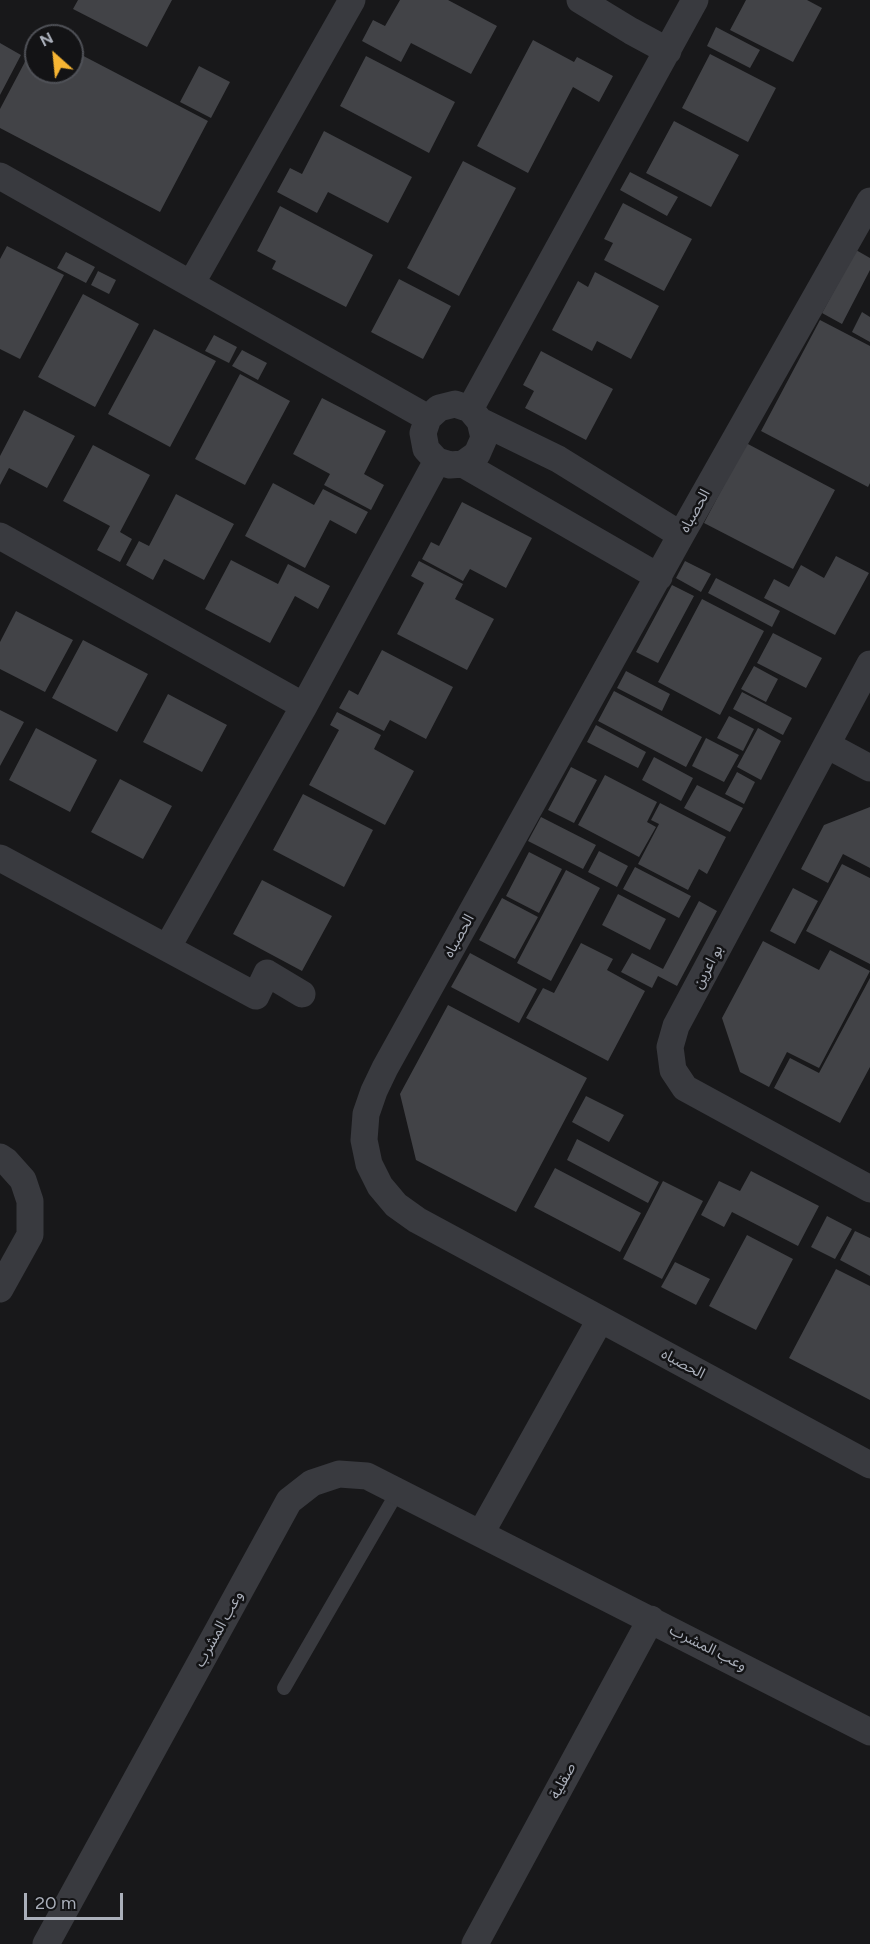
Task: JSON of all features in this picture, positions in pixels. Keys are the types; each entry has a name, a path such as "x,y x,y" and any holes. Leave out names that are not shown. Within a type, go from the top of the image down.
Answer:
{"street":[{"path":"191,284 352,0"},
{"path":"580,0 668,51"},
{"path":"464,464 477,453 484,438 475,415 695,0"},
{"path":"0,176 428,418"},
{"name":"الحصباه","path":"870,201 681,535 385,1068 366,1114 364,1140 369,1164 380,1186 396,1205 417,1220 870,1465"},
{"path":"659,577 464,464 450,465 436,461 426,449 423,433 428,418 440,408 455,404 558,459 681,535"},
{"path":"167,948 304,706 436,461"},
{"path":"0,536 304,706"},
{"name":"بو اعرين","path":"870,664 676,1026 670,1047 673,1070 685,1088 870,1189"},
{"path":"827,745 870,768"},
{"path":"0,858 256,996 267,973 302,994"},
{"path":"0,1157 23,1180 30,1201 30,1235 0,1289"},
{"path":"481,1533 600,1320"},
{"name":"وعب المشرب","path":"46,1944 289,1501 312,1483 339,1474 367,1476 398,1491 870,1732"},
{"name":"صقلية","path":"475,1944 651,1619"}],"lane":[{"path":"284,1688 398,1491"}],"building":[{"path":"78,0 172,0 147,47 73,9"},
{"path":"400,0 448,0 497,26 471,74 411,43 401,62 362,41 373,20 385,26"},
{"path":"746,0 807,0 822,8 793,62 730,30"},
{"path":"716,27 760,50 750,68 707,46"},
{"path":"533,40 574,62 577,57 613,76 599,102 573,87 528,173 477,146"},
{"path":"0,43 21,55 0,95"},
{"path":"710,54 776,88 748,142 682,108"},
{"path":"84,56 208,121 160,212 0,128 0,109 24,64 24,84 84,84"},
{"path":"366,56 455,102 429,153 340,106"},
{"path":"199,66 230,82 211,118 180,102"},
{"path":"674,121 739,155 711,207 646,173"},
{"path":"324,131 412,177 388,223 328,192 317,213 277,192 290,168 302,174"},
{"path":"463,161 516,188 459,296 407,268"},
{"path":"630,172 678,197 667,216 620,190"},
{"path":"623,203 692,239 664,291 604,260 613,243 604,239"},
{"path":"280,206 373,255 346,307 272,269 276,261 257,251"},
{"path":"7,246 64,275 20,359 0,349 0,259"},
{"path":"856,250 870,258 870,270 842,324 822,313"},
{"path":"66,252 95,267 86,283 57,268"},
{"path":"98,271 116,280 109,294 91,285"},
{"path":"595,272 659,306 631,359 597,341 592,351 552,330 578,281 588,287"},
{"path":"399,279 451,306 423,359 371,332"},
{"path":"83,294 139,324 95,407 38,377"},
{"path":"862,312 870,317 870,342 852,332"},
{"path":"820,320 870,346 870,483 868,487 761,431"},
{"path":"154,329 216,361 170,447 108,414"},
{"path":"214,335 237,347 229,363 205,351"},
{"path":"242,350 267,363 258,380 232,366"},
{"path":"541,351 613,389 586,440 525,408 534,391 523,385"},
{"path":"240,374 290,401 245,485 195,459"},
{"path":"322,398 386,431 364,474 384,485 371,510 324,485 330,474 293,454"},
{"path":"24,410 75,436 47,488 9,468 0,485 0,456"},
{"path":"746,443 835,490 793,569 704,523"},
{"path":"93,445 150,475 120,532 132,539 120,562 97,550 110,526 63,501"},
{"path":"273,483 314,505 323,489 368,512 356,534 330,520 305,568 245,536"},
{"path":"176,494 234,524 204,580 164,559 153,580 126,565 139,541 149,546"},
{"path":"462,502 532,538 506,588 470,569 463,581 422,559 431,542 439,546"},
{"path":"836,556 869,573 835,635 764,598 774,579 789,587 801,565 824,578"},
{"path":"231,560 278,584 288,564 330,586 318,609 295,596 270,643 205,609"},
{"path":"419,561 463,584 455,599 494,619 467,670 397,634 424,583 411,576"},
{"path":"685,561 711,574 701,592 676,578"},
{"path":"716,578 780,611 772,627 708,593"},
{"path":"672,585 694,596 658,663 636,652"},
{"path":"702,599 764,631 720,715 658,682"},
{"path":"16,611 73,640 45,692 0,669 0,642"},
{"path":"773,633 822,658 806,688 757,663"},
{"path":"83,640 148,674 117,732 52,698"},
{"path":"382,650 453,687 426,739 390,720 384,731 339,708 349,690 358,695"},
{"path":"754,666 778,679 766,702 741,689"},
{"path":"626,671 670,694 662,711 617,688"},
{"path":"614,691 702,737 686,767 598,721"},
{"path":"742,692 792,718 783,735 733,709"},
{"path":"168,694 227,725 202,772 143,742"},
{"path":"0,710 24,722 0,766"},
{"path":"337,712 381,735 374,749 414,771 385,825 309,785 339,730 330,725"},
{"path":"729,716 754,729 743,751 717,738"},
{"path":"596,725 646,752 638,768 587,742"},
{"path":"36,728 97,760 70,812 9,780"},
{"path":"758,728 781,741 761,780 737,767"},
{"path":"706,738 739,755 724,782 692,766"},
{"path":"654,757 693,778 681,801 642,780"},
{"path":"571,767 597,780 574,823 548,810"},
{"path":"737,772 755,782 744,804 725,794"},
{"path":"605,775 657,802 647,822 656,827 639,857 578,825"},
{"path":"120,779 172,806 143,859 91,832"},
{"path":"697,785 743,808 730,832 684,808"},
{"path":"303,794 373,830 344,887 273,850"},
{"path":"660,803 726,837 707,874 699,869 688,890 638,864 659,824 651,820"},
{"path":"870,807 870,868 843,854 828,883 801,869 824,825"},
{"path":"541,817 596,845 583,869 528,841"},
{"path":"599,851 628,866 617,887 588,872"},
{"path":"529,852 562,869 539,913 506,896"},
{"path":"842,864 870,878 870,964 806,931"},
{"path":"635,867 691,896 679,918 623,889"},
{"path":"566,870 600,888 551,981 517,963"},
{"path":"262,880 332,916 302,971 233,934"},
{"path":"793,888 818,901 795,944 770,931"},
{"path":"618,894 666,919 650,950 602,925"},
{"path":"502,898 538,917 515,959 479,940"},
{"path":"699,901 717,911 677,986 658,976 652,988 621,972 632,953 663,969"},
{"path":"763,941 819,970 830,950 870,971 819,1068 787,1052 769,1087 740,1072 722,1018"},
{"path":"581,943 613,959 607,970 645,991 608,1061 526,1018 543,988 554,993"},
{"path":"470,953 537,989 519,1023 451,987"},
{"path":"870,978 870,1067 840,1123 774,1088 790,1058 819,1073"},
{"path":"448,1005 587,1078 516,1212 416,1160 400,1094"},
{"path":"586,1096 624,1115 609,1142 572,1122"},
{"path":"577,1139 659,1182 648,1203 567,1160"},
{"path":"555,1168 641,1213 620,1252 534,1207"},
{"path":"751,1171 819,1206 798,1246 732,1212 724,1227 701,1215 719,1181 740,1191"},
{"path":"663,1181 703,1201 662,1279 623,1259"},
{"path":"827,1216 852,1229 835,1259 811,1247"},
{"path":"855,1231 870,1238 870,1276 840,1260"},
{"path":"747,1235 793,1259 756,1330 709,1306"},
{"path":"675,1262 710,1279 696,1305 661,1287"},
{"path":"836,1269 870,1286 870,1400 789,1358"}]}
